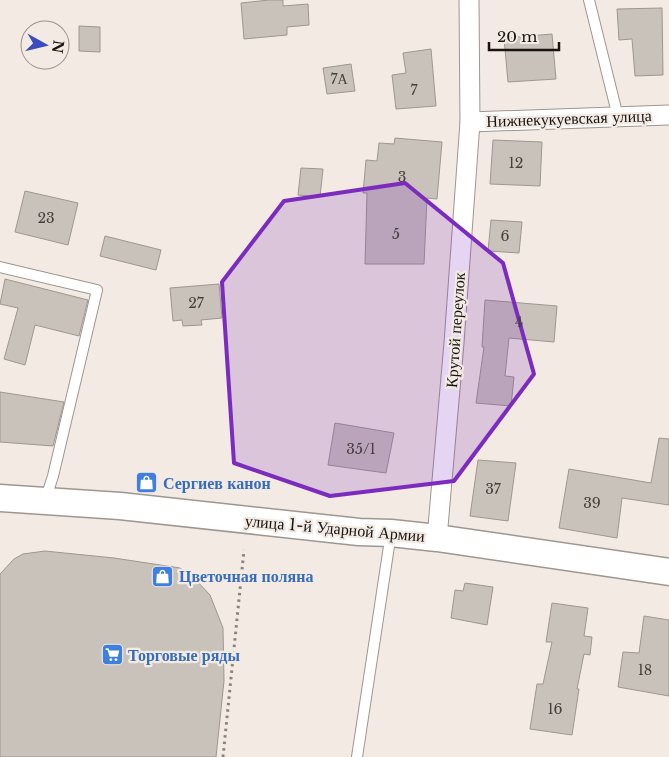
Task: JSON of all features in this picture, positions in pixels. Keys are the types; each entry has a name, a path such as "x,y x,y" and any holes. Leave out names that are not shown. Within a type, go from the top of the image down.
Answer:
{"main road":[{"name":"улица 1-й Ударной Армии","path":"0,498 120,506 359,532 438,538 669,572"}],"street":[{"name":"Крутой переулок","path":"438,538 470,122 469,0"},
{"name":"Нижнекукуевская улица","path":"470,122 669,115"}],"lane":[{"path":"589,0 618,117"},
{"path":"0,267 97,290 53,476 45,502"},
{"path":"357,757 391,533"}],"path":[{"path":"223,757 244,550"}],"highlighted area":[{"path":"405,183 503,263 534,374 454,481 330,496 234,463 222,282 284,201"}],"building":[{"path":"283,0 283,6 308,4 309,25 287,27 287,35 244,39 241,3"},
{"path":"662,8 663,75 635,76 632,39 619,40 617,9"},
{"path":"79,26 100,27 100,52 79,51"},
{"path":"552,34 556,79 508,82 504,38"},
{"path":"431,49 436,106 396,109 392,75 406,73 403,53"},
{"path":"351,64 355,91 327,94 323,68"},
{"path":"395,138 442,142 437,199 427,198 424,264 365,264 367,193 363,193 366,160 377,161 379,143 394,144"},
{"path":"493,140 542,142 540,186 490,184"},
{"path":"301,168 323,169 320,197 298,195"},
{"path":"25,191 78,203 68,245 15,232"},
{"path":"491,220 522,222 519,253 488,251"},
{"path":"105,236 161,250 156,270 100,256"},
{"path":"5,279 88,300 79,336 35,325 25,365 4,359 18,308 0,304"},
{"path":"219,284 222,318 201,320 202,325 183,326 182,320 173,321 170,288"},
{"path":"485,300 557,306 554,342 509,338 505,376 514,377 511,406 476,403 484,347 482,347"},
{"path":"0,392 64,402 53,446 0,442"},
{"path":"335,423 394,433 386,473 328,465"},
{"path":"659,438 669,439 669,505 622,498 617,538 559,528 569,469 651,483"},
{"path":"478,460 516,463 508,521 470,516"},
{"name":"Торговые ряды","path":"45,551 114,558 180,568 194,578 210,595 223,628 224,681 216,757 0,757 0,574 14,559 23,554"},
{"path":"465,583 493,587 487,625 451,618 455,590 463,591"},
{"path":"552,603 588,608 584,636 592,637 590,655 584,654 577,689 579,689 572,735 530,729 537,684 543,684 552,642 546,642"},
{"path":"644,616 669,620 669,696 618,687 623,652 639,653"}],"place":[{"name":"Сергиев канон","path":"147,483"},
{"name":"Цветочная поляна","path":"163,576"},
{"name":"Торговые ряды","path":"112,655"}]}
